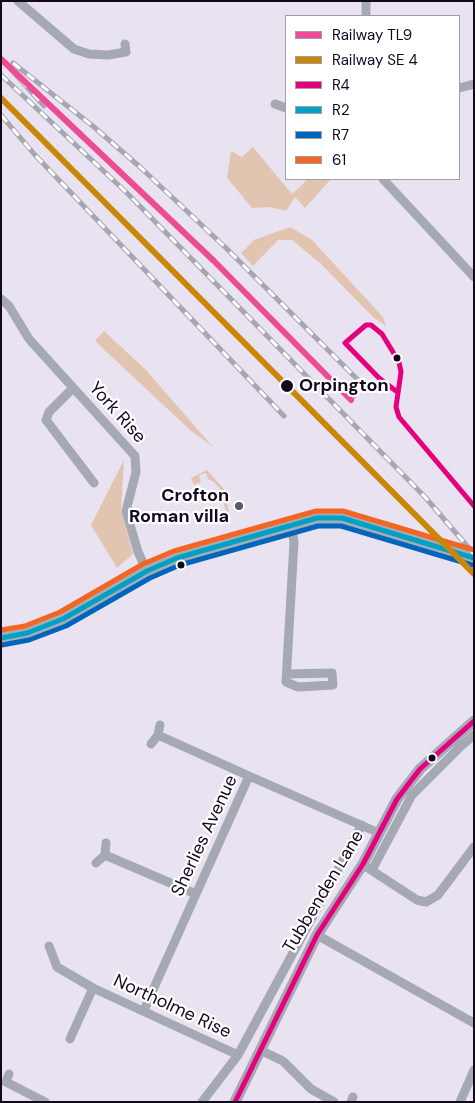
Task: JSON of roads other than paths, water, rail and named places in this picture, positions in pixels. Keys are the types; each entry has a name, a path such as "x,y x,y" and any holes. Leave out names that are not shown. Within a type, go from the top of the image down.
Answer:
{"main road":[{"path":"1,638 37,630 62,619 147,571 203,549 317,518 338,517 474,558"}],"street":[{"path":"18,1 74,49 89,54 108,55 126,52 126,44"},
{"path":"366,1 366,15"},
{"path":"460,88 474,84"},
{"path":"275,104 285,108"},
{"path":"384,180 474,277"},
{"name":"York Rise","path":"1,298 29,339 126,443 135,456 136,472 126,511 138,552 147,571"},
{"path":"73,388 49,412 46,421 94,483"},
{"path":"287,674 332,673 333,685 298,687 286,682 294,542 291,524"},
{"name":"Tubbenden Lane","path":"235,1102 262,1051 317,935 367,867 379,833 397,799 409,782 458,742 474,721"},
{"path":"151,744 158,735 160,724"},
{"path":"158,735 249,776"},
{"path":"474,735 458,742 412,794 367,867 417,900 426,902 438,895 474,847"},
{"name":"Sherlies Avenue","path":"144,1010 249,776 379,833"},
{"path":"202,1102 238,1055 362,825"},
{"path":"96,863 105,855 106,843"},
{"path":"105,855 196,894"},
{"path":"317,935 474,1023"},
{"name":"Northolme Rise","path":"49,946 57,967 93,988 238,1055"},
{"name":"Northolme Rise","path":"70,1040 93,988"},
{"path":"262,1051 283,1061 311,1089 334,1102"},
{"path":"460,1102 474,1070"},
{"path":"9,1074 6,1082 34,1100 45,1102"}],"railway":[{"path":"13,63 94,127 140,167 226,248 366,388"},
{"path":"9,67 44,106"},
{"path":"1,75 127,193 425,497 474,554"},
{"path":"1,115 35,155 284,416"},
{"path":"343,385 354,396"}],"rail line":[{"name":"TL9","path":"1,59 214,261 351,400"}],"place":[{"name":"Orpington","path":"287,386"},
{"name":"Crofton Roman villa","path":"239,506"}]}
